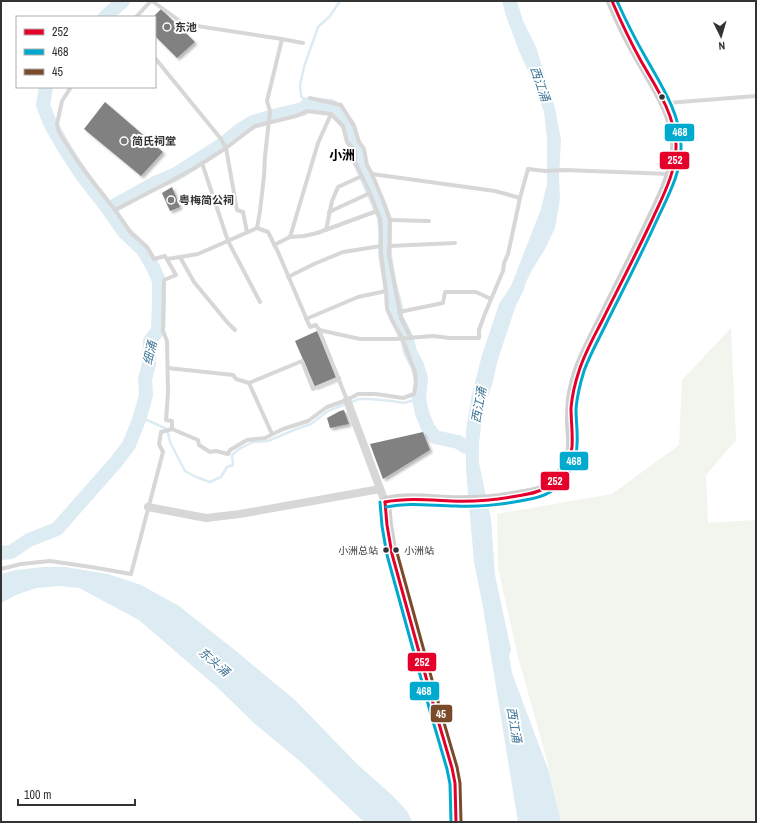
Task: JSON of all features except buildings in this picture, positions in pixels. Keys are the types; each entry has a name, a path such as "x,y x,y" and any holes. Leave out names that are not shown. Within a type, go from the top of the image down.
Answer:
{"main road":[{"path":"456,822 455,783 452,768 392,554 385,502 408,499 463,502 508,499 541,491 550,486 558,479 568,462 572,450 571,408 577,378 591,344 666,191 676,156 675,132 672,119 636,51 612,1"}],"street":[{"path":"347,400 385,502"},
{"path":"148,507 206,518 240,514 380,489"}],"lane":[{"path":"137,16 152,1 184,24 303,43"},
{"path":"257,228 264,176 270,111 267,101 282,39"},
{"path":"156,59 216,133 226,148 237,210 243,212 247,232"},
{"path":"70,88 62,101 57,124 59,132 92,182 115,210 131,233 147,247 154,259 165,256 176,275 164,280 164,331 167,341 168,368 166,420 172,421 172,429"},
{"path":"664,103 756,96"},
{"path":"310,98 342,105 354,126 359,142 364,149 367,165 390,220 389,256 401,318 411,338"},
{"path":"1,569 21,564 50,561 131,574 163,452 159,444 161,432 172,429 198,440 199,445 210,452 216,451 228,454 230,450 247,440 265,438 308,421 327,407 347,400 358,394 376,394 403,398 414,394 416,382 415,372 402,338 392,322 387,310 381,254 380,219 370,193 355,162 355,150 347,142 343,126 331,114 307,111 296,116 255,126 226,148 202,163 115,210"},
{"path":"290,237 318,143 331,114"},
{"path":"202,163 228,241 260,302"},
{"path":"319,330 360,339 433,336 450,338 479,338 479,330 503,271 504,263 508,254 528,169 545,171 564,170 672,174"},
{"path":"372,174 495,191 520,198"},
{"path":"326,230 332,201 338,187 362,176"},
{"path":"329,212 370,193"},
{"path":"274,245 290,237 304,236 326,230 377,211"},
{"path":"390,220 429,221"},
{"path":"167,259 198,254 257,228 268,232 310,327 316,325 319,330 347,400"},
{"path":"389,246 455,242"},
{"path":"288,277 343,252 381,246"},
{"path":"180,256 194,282 235,330"},
{"path":"306,319 358,298 386,290"},
{"path":"400,312 443,303 444,292 476,292 491,299"},
{"path":"168,368 233,375 236,379 249,383 302,361 313,389 339,378"},
{"path":"249,383 272,434"}],"shaded area":[{"path":"731,328 736,440 706,475 708,523 756,520 756,819 748,822 561,822 546,757 518,657 498,568 497,514 612,494 679,445 682,380"}],"water":[{"name":"西江涌","path":"502,1 517,1 523,21 536,47 555,108 561,140 559,176 560,199 555,228 526,282 523,292 516,305 498,359 492,385 483,410 479,443 479,463 491,519 495,575 511,650 509,656 512,673 549,772 561,822 518,822 483,607 474,562 466,470 466,430 472,394 482,355 499,304 511,286 541,209 547,184 547,138 544,112 535,86 519,51"},
{"name":"东头涌","path":"43,567 65,567 108,574 141,585 179,606 296,701 357,764 392,795 407,811 414,822 364,822 301,762 255,724 219,689 139,620 79,588 60,586 36,588 16,595 1,603 1,574 16,570"}],"waterway":[{"name":"细涌","path":"106,16 123,1"},
{"path":"308,104 301,96 300,85 304,67 318,27 330,16 340,1"},
{"name":"细涌","path":"1,553 11,552 29,540 57,529 129,445 140,417 146,395 145,379 149,364 150,341 158,330 159,281 153,267 143,250 124,232 81,174 63,146 50,123 43,105 46,88"},
{"path":"108,209 153,184 176,174 223,144 240,130 253,122 303,109 308,104 331,106 349,126 353,142 359,151 360,163 384,217 385,256 390,285 396,307 396,317 407,339 410,352 417,365 421,378 419,399 422,413 428,428 435,437 458,442 466,447"},
{"path":"140,417 167,429 170,442 185,471 210,482 221,477 227,467 233,465 232,455 239,449 253,442 268,441 311,424 328,411 359,399 403,403 419,399"}],"transit line":[{"name":"252","path":"385,502 410,500 476,501 501,499 529,494 540,491 552,484 561,475 567,465 572,447 572,399 581,364 661,202 672,173 676,154 675,133 668,111 633,46 612,1"},
{"name":"468","path":"386,507 413,504 480,506 504,504 543,496 561,483 569,472 575,459 577,445 576,404 584,371 669,194 681,155 680,133 669,100 634,37 617,1"},
{"name":"468","path":"380,502 387,555 447,769 450,784 451,822"},
{"name":"252","path":"385,502 392,554 452,768 455,783 456,822"},
{"name":"45","path":"396,549 457,767 460,783 461,822"}],"place":[{"name":"东池","path":"167,27"},
{"name":"简氏祠堂","path":"124,141"},
{"name":"粤梅简公祠","path":"171,200"},
{"name":"小洲总站","path":"386,550"},
{"name":"小洲站","path":"396,550"}],"district":[{"name":"小洲","path":"342,155"}]}
